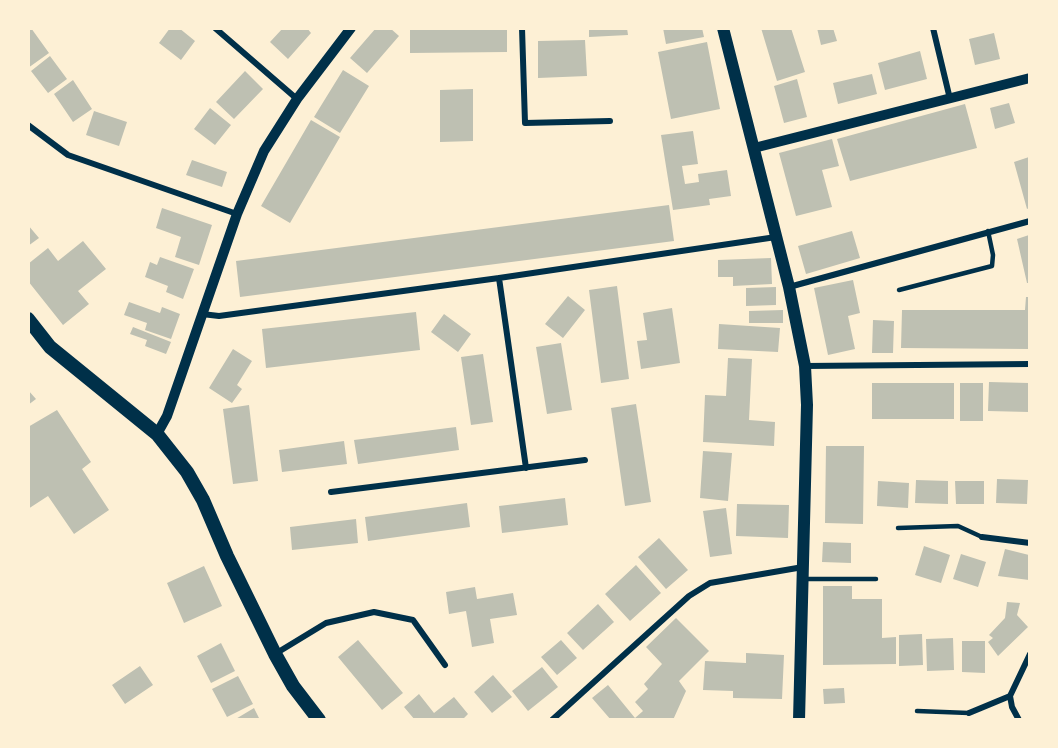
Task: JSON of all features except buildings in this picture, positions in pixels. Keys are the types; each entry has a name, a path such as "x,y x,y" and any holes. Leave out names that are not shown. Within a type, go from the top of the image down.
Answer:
{"main road":[{"path":"723,28 777,237 805,366 807,405 799,720"},
{"path":"28,319 50,347 157,434 187,472 203,500 227,556 275,654 293,686 319,720"}],"street":[{"path":"215,28 297,99"},
{"path":"157,434 167,416 237,214 264,151 297,99 351,28"},
{"path":"522,28 525,123 610,121"},
{"path":"933,28 950,99"},
{"path":"754,148 1029,78"},
{"path":"28,125 68,155 237,214"},
{"path":"789,287 1029,221"},
{"path":"202,314 219,316 777,237"},
{"path":"499,278 526,468"},
{"path":"805,366 1029,364"},
{"path":"331,492 585,460"},
{"path":"982,537 1029,543"},
{"path":"552,720 689,596 710,583 802,573"},
{"path":"275,654 326,623 374,612 413,620 445,666"},
{"path":"1019,720 1012,707 1010,696 1029,654"},
{"path":"969,713 1010,696"}],"lane":[{"path":"899,290 992,266 993,255 988,231"},
{"path":"898,528 958,526 982,537"},
{"path":"802,573 876,579"},
{"path":"917,711 969,713"}]}
